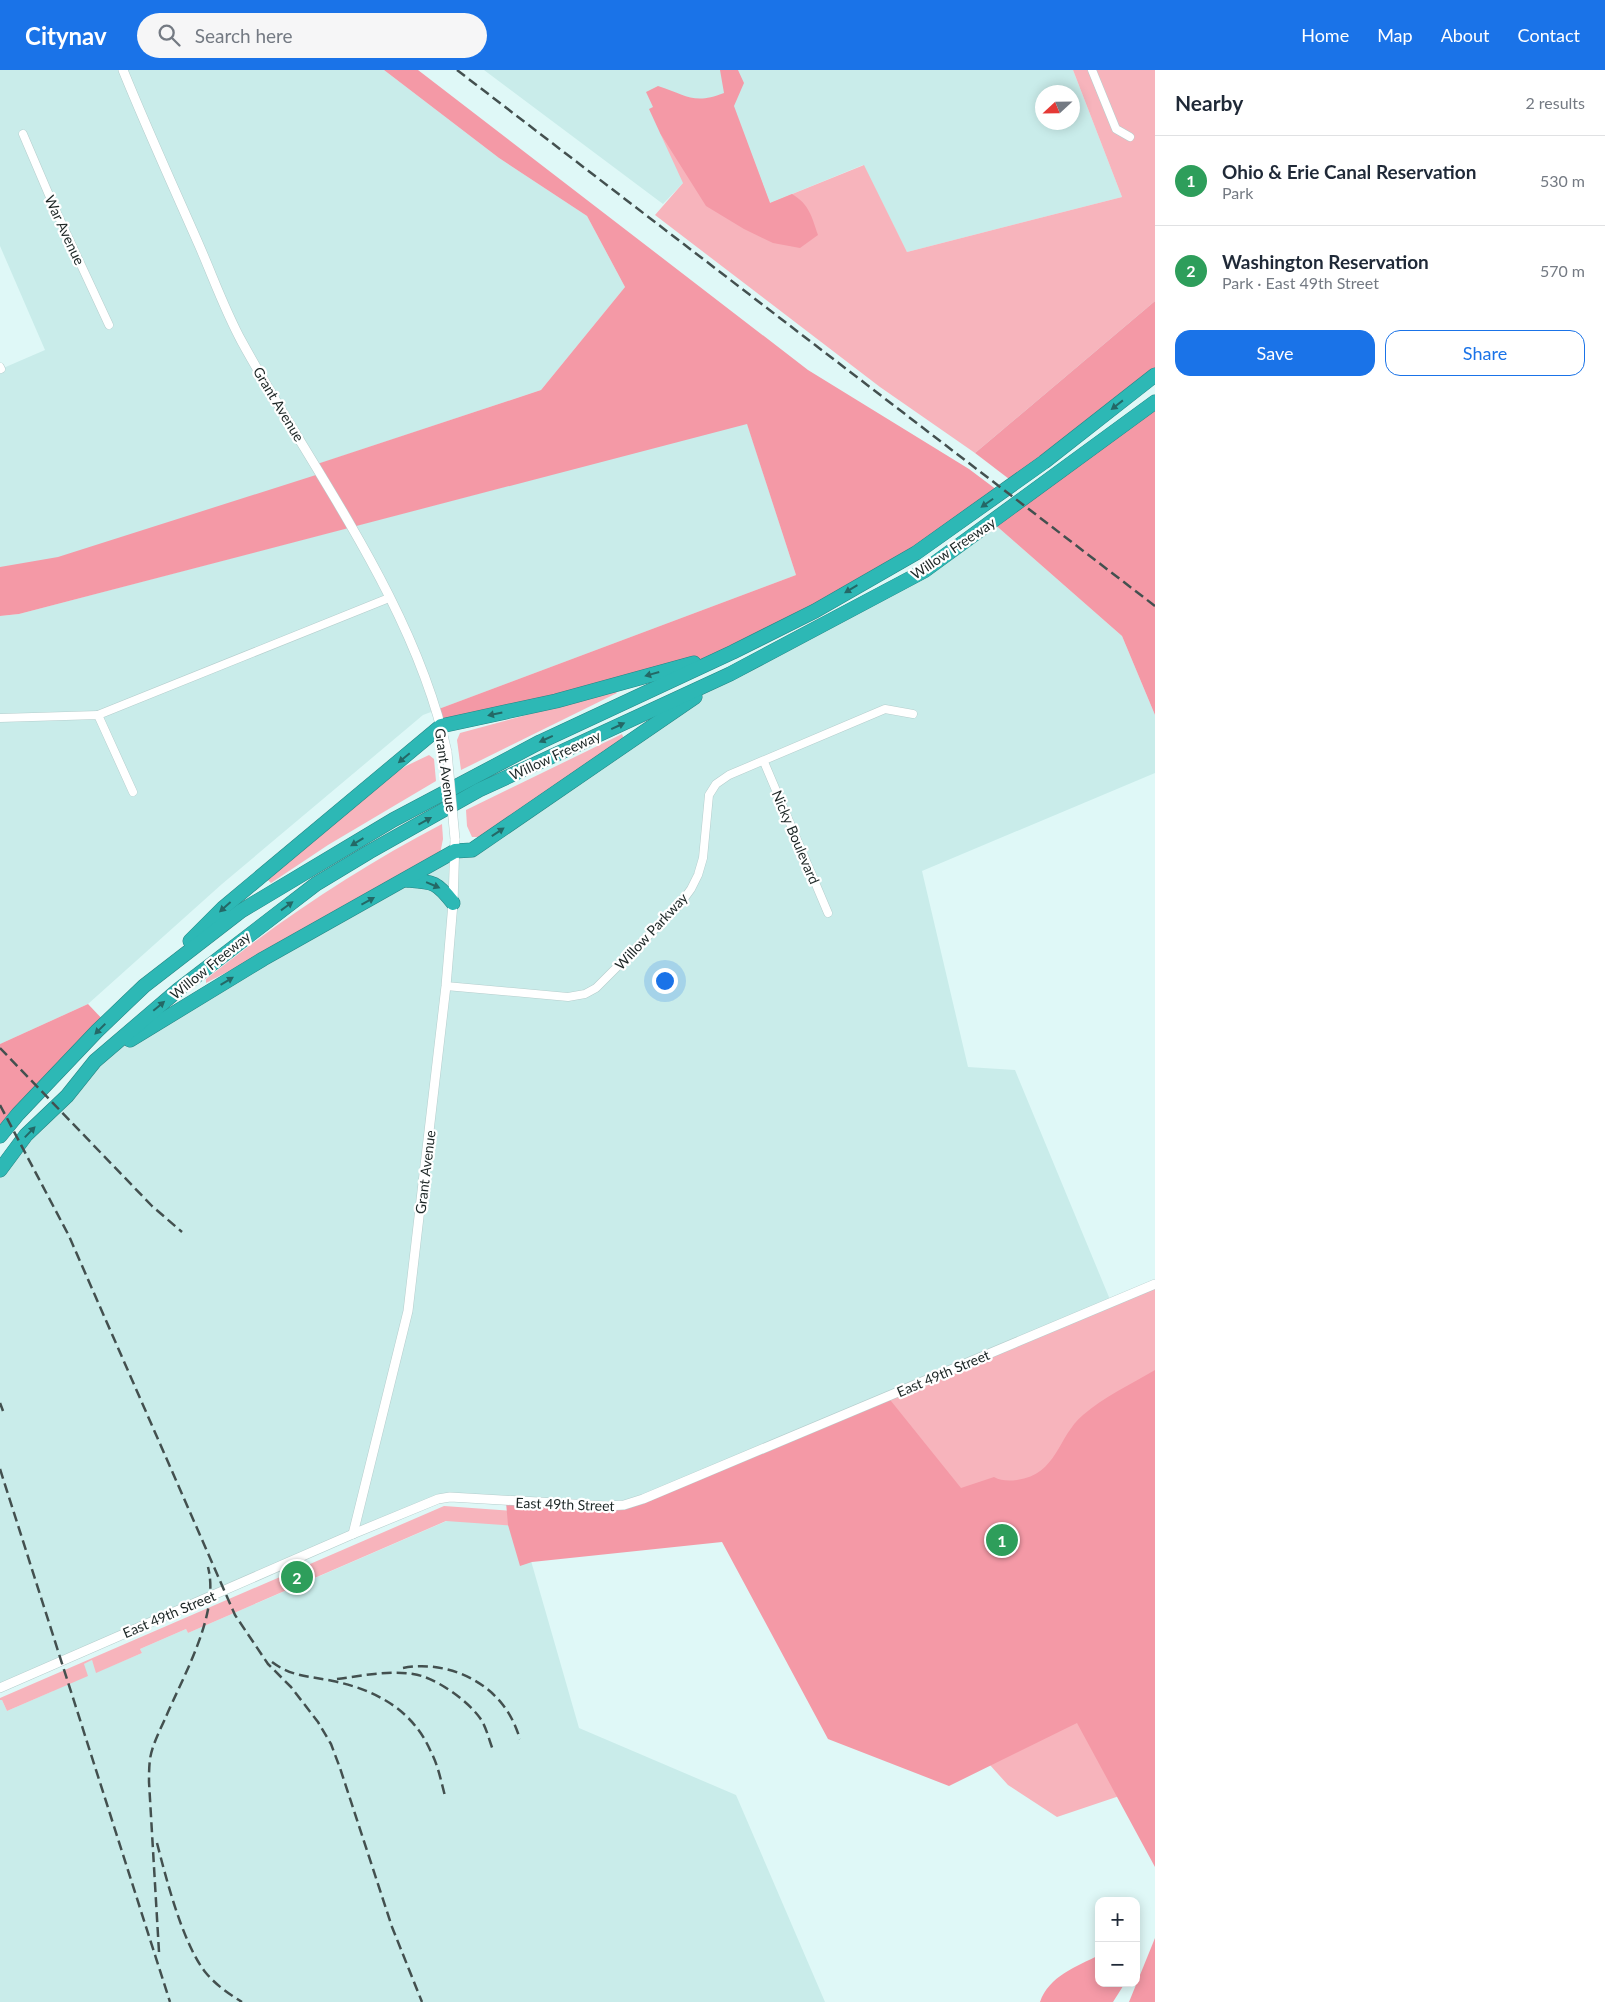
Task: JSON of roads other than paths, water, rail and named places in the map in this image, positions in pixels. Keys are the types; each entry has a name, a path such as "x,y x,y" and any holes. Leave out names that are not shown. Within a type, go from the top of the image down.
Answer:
{"highway":[{"name":"Willow Freeway","path":"0,1136 18,1114 144,986 241,911 394,820 540,742 733,652 815,611 916,553 1044,462 1155,375"},
{"name":"Willow Freeway","path":"0,1170 26,1136 66,1096 95,1061 178,990 316,884 479,790 730,674 924,571 1155,402"},
{"path":"144,986 223,908 441,726 556,701 733,652"},
{"path":"95,1061 263,959 406,880 455,845 472,850 730,674"},
{"path":"406,880 431,882 441,889 453,903"}],"street":[{"name":"Grant Avenue","path":"123,70 241,341 327,486 389,598 421,668 441,726 447,752 455,845 453,903 446,986 408,1310 353,1534"},
{"path":"1092,70 1116,129 1130,138"},
{"name":"War Avenue","path":"23,134 55,209 109,325"},
{"path":"0,718 98,715 389,598"},
{"name":"Willow Parkway","path":"446,986 568,997 585,994 596,988 680,904 690,889 698,875 702,858 710,795 712,789 722,779 885,709 913,714"},
{"path":"98,715 133,792"},
{"name":"Nicky Boulevard","path":"764,762 828,913"},
{"name":"East 49th Street","path":"0,1688 353,1534 438,1499 450,1497 506,1502 624,1505 661,1492 1155,1284"}],"railway":[{"path":"457,70 1155,606"},
{"path":"0,1048 152,1206 182,1232"},
{"path":"0,1105 69,1236 235,1615 268,1664 291,1687 318,1722 331,1744 392,1927 422,2002"},
{"path":"0,1403 3,1411"},
{"path":"0,1469 170,2002"},
{"path":"159,1952 149,1782 150,1759 156,1739 198,1645 209,1605 210,1585 208,1567"},
{"path":"272,1662 287,1671 364,1690 378,1696 403,1713 414,1724 431,1752 445,1796"},
{"path":"403,1668 431,1667 444,1669 471,1678 494,1695 503,1705 513,1721 520,1739"},
{"path":"337,1679 375,1674 404,1673 422,1676 440,1684 459,1697 480,1718 493,1750"},
{"path":"157,1843 176,1911 198,1961 214,1981 242,2002"}],"place":[{"name":"Ohio & Erie Canal Reservation","path":"1002,1540"},
{"name":"Washington Reservation","path":"297,1577"}]}
